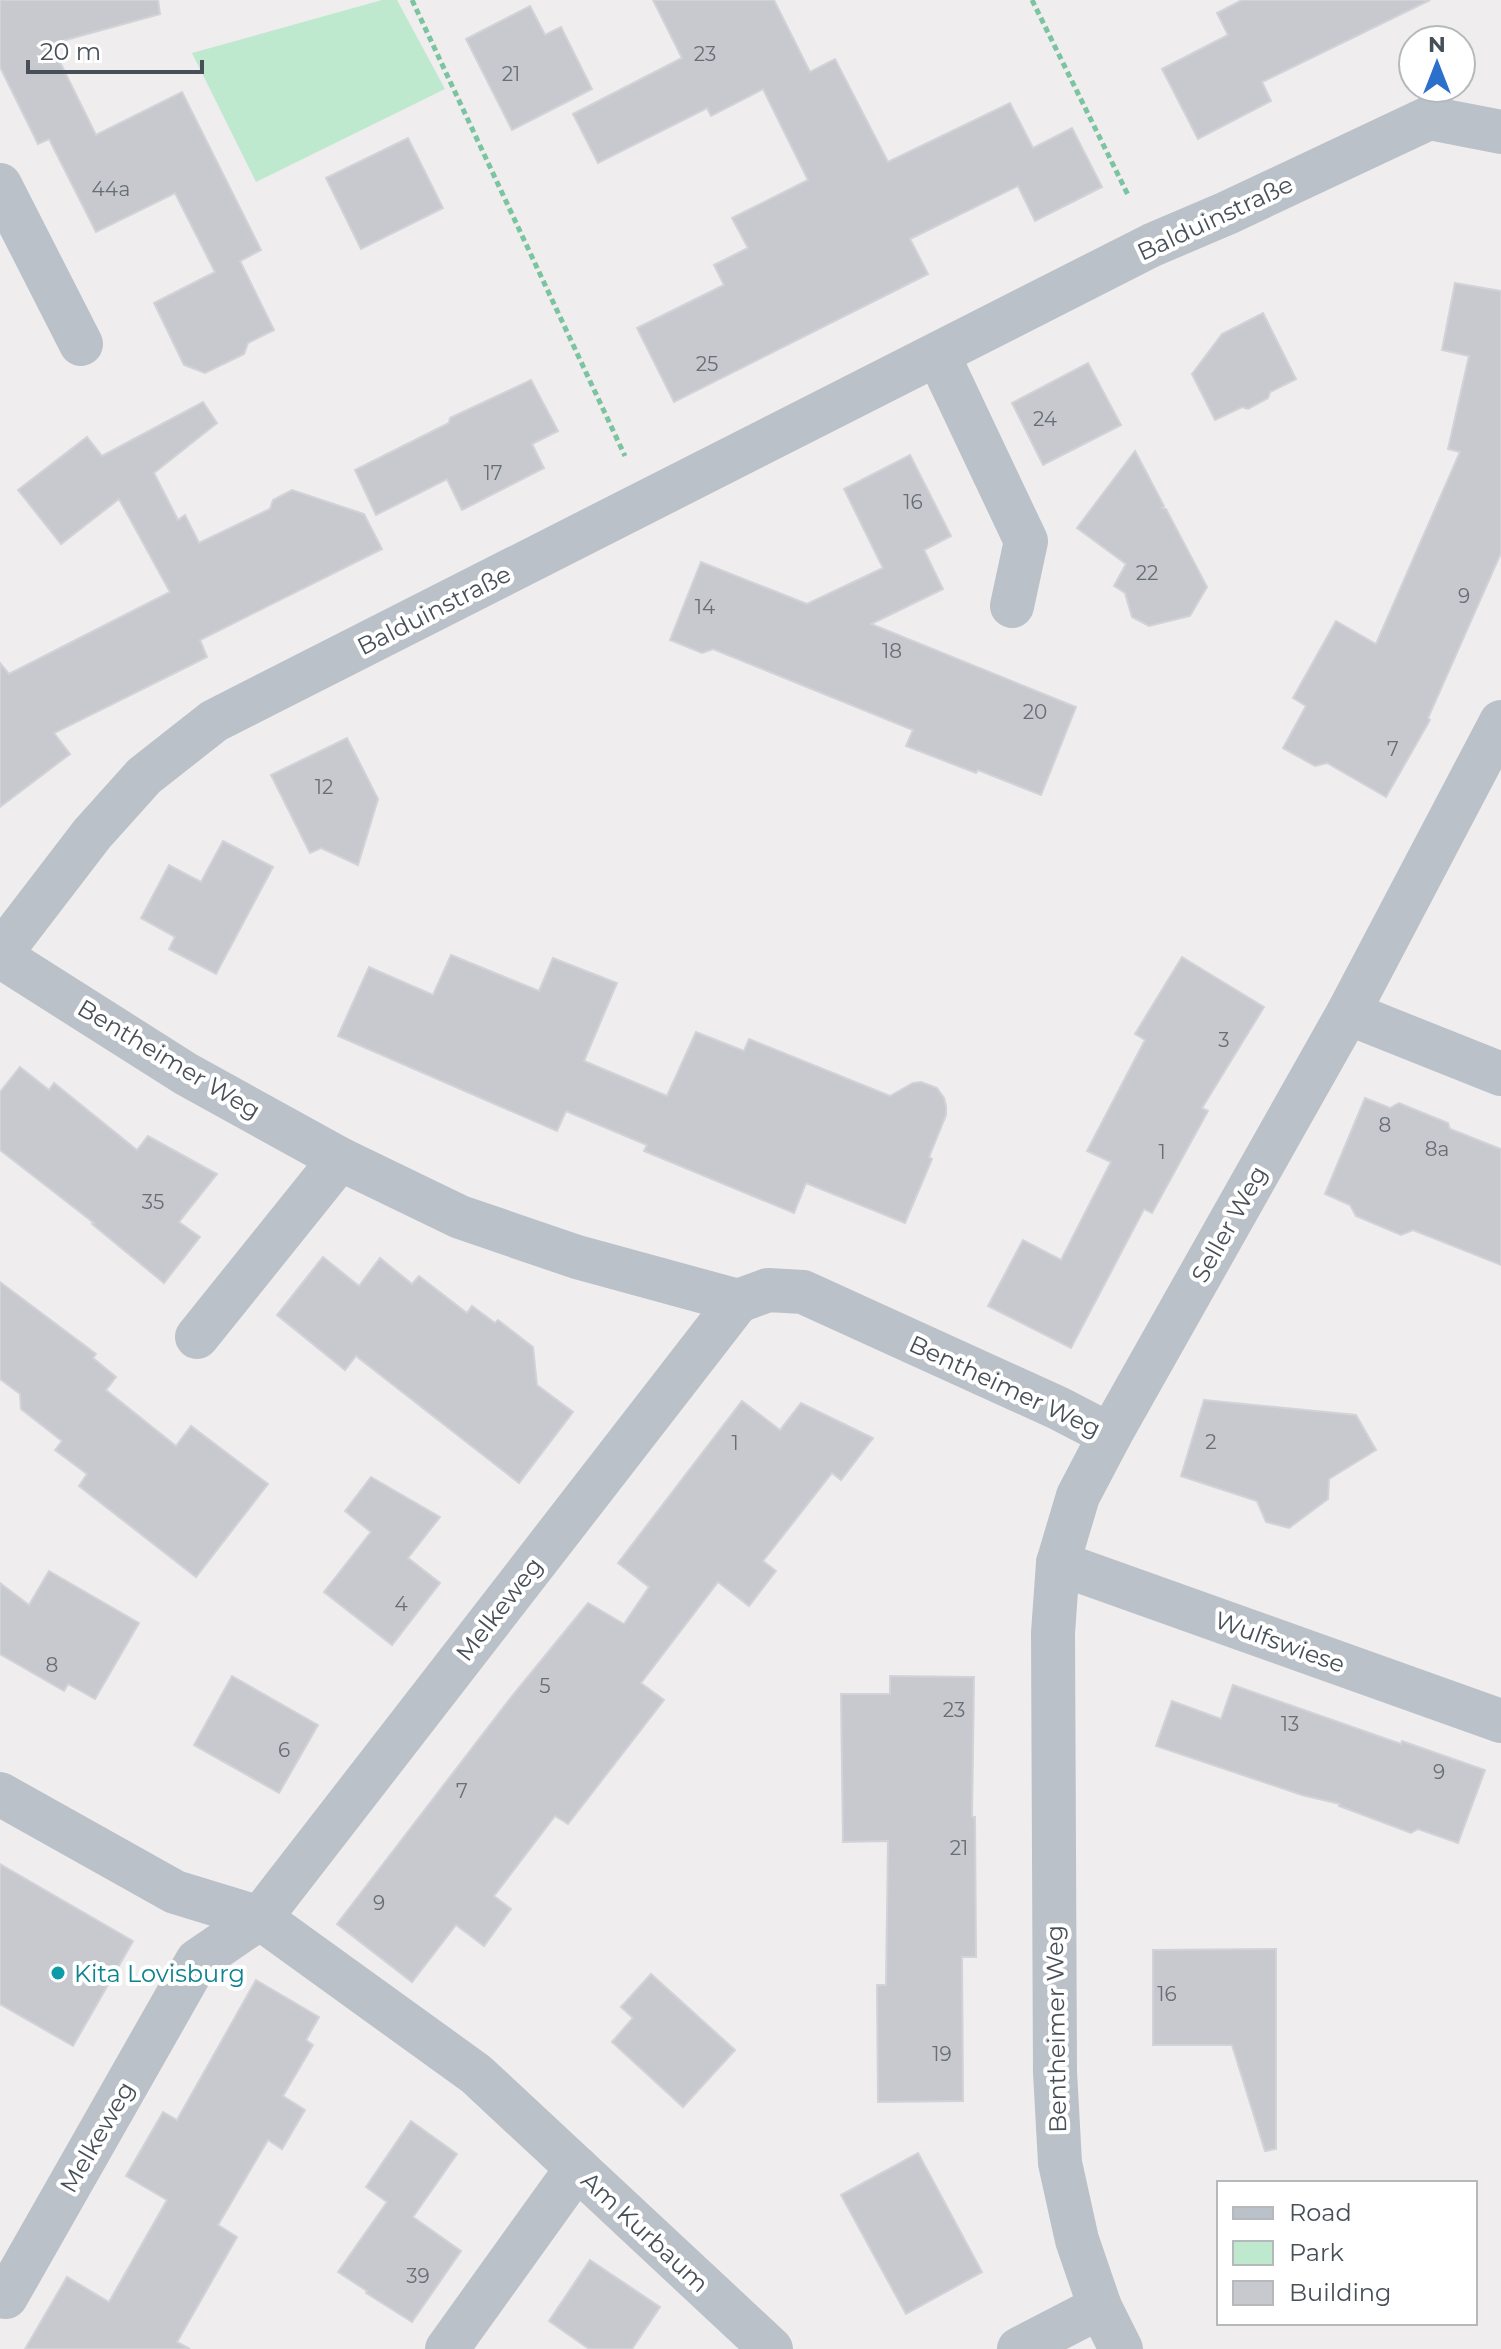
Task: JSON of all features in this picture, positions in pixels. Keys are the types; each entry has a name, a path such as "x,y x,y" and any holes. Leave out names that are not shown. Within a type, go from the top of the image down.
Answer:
{"street":[{"name":"Balduinstraße","path":"0,955 92,834 144,776 214,721 1152,245 1429,118 1501,132"},
{"path":"0,185 81,344"},
{"path":"938,355 1026,541 1012,606"},
{"name":"Seller Weg","path":"1110,1435 1348,1013 1501,722"},
{"name":"Bentheimer Weg","path":"0,955 186,1074 340,1159 460,1217 577,1257 738,1301 768,1290 803,1292 1058,1408 1110,1435 1078,1496 1058,1563 1053,1633 1055,2087 1060,2163 1077,2240 1100,2307 1121,2349"},
{"path":"1348,1013 1501,1074"},
{"path":"197,1337 340,1159"},
{"name":"Melkeweg","path":"6,2297 197,1961 260,1918 738,1301"},
{"name":"Wulfswiese","path":"1058,1563 1501,1721"},
{"path":"0,1794 175,1892 260,1918 476,2074 577,2168"},
{"name":"Am Kurbaum","path":"447,2349 577,2168 771,2349"},
{"path":"1019,2349 1100,2307"}],"path":[{"path":"412,0 647,503"},
{"path":"1032,0 1152,245"}],"green space":[{"path":"382,0 397,0 445,89 256,182 192,53"}],"building":[{"path":"0,0 158,0 160,14 51,44 96,135 182,92 261,250 240,261 274,330 248,343 244,354 205,373 184,365 154,303 215,272 175,193 96,232 49,139 38,144 0,67"},
{"path":"653,0 774,0 810,72 835,59 888,162 1010,103 1033,148 1072,128 1102,187 1035,221 1018,186 910,239 928,274 674,402 637,328 724,285 714,265 748,248 732,218 808,180 763,89 711,116 707,108 598,163 573,114 682,58"},
{"path":"1242,0 1430,0 1262,82 1271,101 1198,139 1162,69 1228,35 1217,13"},
{"path":"530,6 545,35 561,27 592,89 512,130 466,39"},
{"path":"408,138 443,208 361,249 326,178"},
{"path":"1455,283 1501,291 1501,553 1428,718 1430,720 1386,797 1327,763 1315,766 1283,748 1306,706 1293,698 1336,621 1376,644 1460,452 1448,449 1469,356 1442,350"},
{"path":"1263,313 1296,379 1270,392 1268,398 1248,409 1242,407 1215,420 1192,374 1222,334"},
{"path":"1088,363 1121,425 1043,465 1012,403"},
{"path":"531,380 558,431 532,444 544,468 462,510 447,479 376,515 355,470 449,423 450,418"},
{"path":"203,402 217,423 154,473 178,520 185,515 199,543 270,509 273,500 292,490 364,514 382,549 200,640 207,657 54,733 70,754 0,807 0,663 9,674 170,592 119,499 61,544 18,490 87,437 102,456"},
{"path":"1135,451 1164,506 1162,508 1166,509 1207,587 1190,616 1149,626 1132,617 1125,593 1114,586 1126,564 1077,528"},
{"path":"910,455 951,536 924,550 943,589 871,624 1076,707 1041,795 906,746 913,730 713,649 702,653 670,640 701,562 807,604 883,568 844,489"},
{"path":"347,738 378,799 358,865 321,848 310,853 271,775"},
{"path":"223,841 273,867 216,974 169,949 175,937 141,918 169,865 201,882"},
{"path":"451,955 539,991 553,958 617,983 584,1061 667,1096 696,1032 744,1051 749,1039 890,1096 913,1083 921,1082 937,1088 944,1098 946,1115 929,1157 932,1159 905,1223 806,1183 794,1213 644,1151 647,1145 566,1111 557,1131 338,1036 369,967 433,995"},
{"path":"1182,957 1264,1007 1202,1108 1208,1111 1152,1213 1144,1209 1071,1348 988,1306 1023,1240 1061,1260 1111,1162 1087,1151 1145,1040 1135,1034"},
{"path":"20,1067 49,1090 54,1083 137,1150 148,1136 217,1174 179,1222 200,1237 164,1283 94,1223 0,1150 0,1092"},
{"path":"1365,1098 1390,1108 1399,1103 1448,1123 1450,1129 1501,1149 1501,1265 1413,1230 1401,1235 1356,1216 1350,1205 1325,1194"},
{"path":"323,1257 359,1286 380,1258 412,1284 419,1276 467,1313 472,1306 495,1323 498,1320 533,1347 537,1385 573,1412 519,1483 356,1356 345,1370 277,1315"},
{"path":"0,1282 96,1354 93,1358 116,1377 106,1390 176,1446 191,1426 268,1484 196,1577 79,1486 87,1474 55,1450 62,1441 21,1409 20,1394 0,1379"},
{"path":"1204,1400 1356,1415 1376,1450 1329,1479 1328,1499 1289,1528 1266,1522 1257,1501 1181,1476"},
{"path":"742,1401 780,1430 801,1403 873,1438 841,1480 832,1473 763,1561 776,1571 749,1606 718,1582 641,1683 664,1700 568,1824 555,1816 494,1896 511,1909 484,1946 456,1925 412,1982 337,1924 512,1696 588,1603 624,1624 649,1587 618,1563"},
{"path":"371,1477 440,1517 408,1558 440,1583 392,1645 324,1592 371,1532 345,1511"},
{"path":"49,1571 139,1623 95,1699 68,1684 64,1691 0,1654 0,1583 29,1605"},
{"path":"232,1676 318,1725 279,1793 194,1745"},
{"path":"890,1676 974,1677 972,1817 975,1817 976,1957 962,1957 963,2101 878,2102 877,1985 886,1985 888,1841 843,1842 841,1694 890,1694"},
{"path":"1233,1685 1485,1770 1458,1843 1418,1829 1411,1833 1340,1804 1302,1795 1156,1746 1172,1701 1221,1719"},
{"name":"Kita Lovisburg","path":"0,1864 133,1941 73,2046 0,2004"},
{"path":"1276,1949 1276,2149 1265,2151 1232,2045 1153,2045 1153,1950"},
{"path":"651,1974 735,2050 683,2107 612,2042 633,2018 621,2007"},
{"path":"256,1980 319,2017 306,2040 313,2045 283,2096 305,2110 282,2149 268,2140 218,2225 237,2237 177,2342 190,2349 25,2349 67,2277 109,2302 167,2200 126,2176 163,2112 177,2120"},
{"path":"411,2121 457,2154 413,2217 461,2251 412,2322 338,2272 387,2202 366,2187"},
{"path":"918,2153 982,2272 906,2314 841,2195"},
{"path":"590,2260 660,2307 632,2349 589,2349 549,2321"}],"place":[{"name":"Kita Lovisburg","path":"58,1973"}]}
